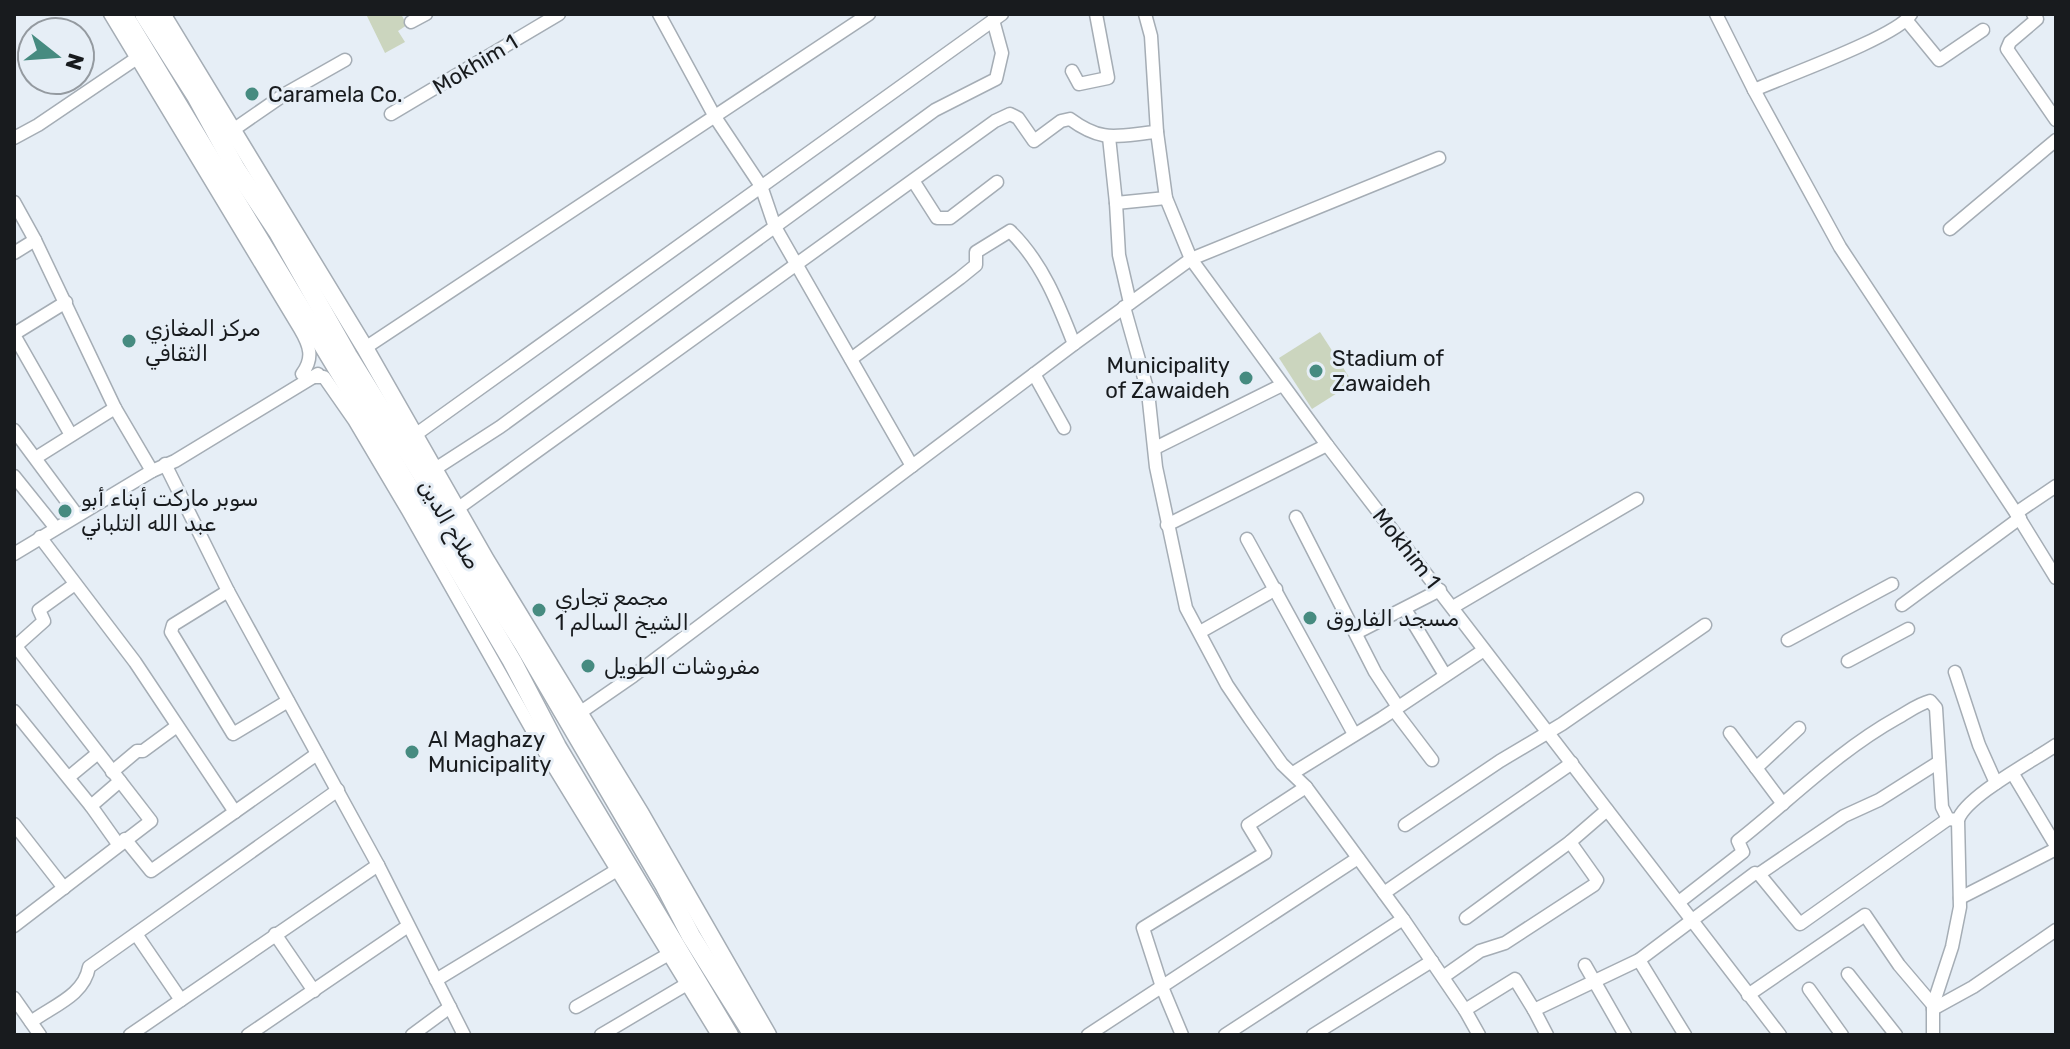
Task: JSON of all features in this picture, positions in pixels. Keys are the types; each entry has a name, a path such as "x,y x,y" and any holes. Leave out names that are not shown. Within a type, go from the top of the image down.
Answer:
{"highway":[{"name":"صلاح الدين","path":"123,14 219,183 344,354 426,481 524,645 665,886 678,943 753,1035"},
{"name":"صلاح الدين","path":"144,14 196,96 236,169 278,232 557,747 678,943 729,1035"},
{"path":"482,579 486,560"},
{"path":"625,822 634,804"}],"main road":[{"path":"162,14 233,130 344,354 415,435 768,1035"}],"street":[{"path":"110,14 219,183 308,342 310,360 307,376"},
{"path":"411,22 426,14"},
{"name":"Mokhim 1","path":"391,114 559,14"},
{"path":"659,14 715,117 761,186 775,227 912,466"},
{"path":"16,549 175,461 715,117 869,14"},
{"path":"1072,71 1079,84 1108,78 1096,14"},
{"name":"Mokhim 1","path":"1145,14 1151,36 1157,132 1166,198 1191,259 1327,445 1780,1035"},
{"path":"1716,14 1840,247 2056,578"},
{"path":"2033,14 2037,19 2010,42 2007,49 2056,120"},
{"path":"415,435 998,17 1002,53 996,79 935,110 500,427 435,469"},
{"path":"1754,90 1876,38 1909,18 1939,60 1983,30"},
{"path":"14,138 137,58"},
{"path":"233,130 285,94 345,60"},
{"path":"457,509 995,121 1010,114 1018,118 1034,141 1061,121 1070,119 1089,133 1109,137 1157,132"},
{"path":"1109,137 1119,255 1127,305 1148,392 1167,525 1186,608 1242,708 1282,764 1306,787 1403,919 1479,1035"},
{"path":"1950,229 2056,140"},
{"path":"578,714 1191,259 1439,158"},
{"path":"914,182 937,218 950,218 997,182"},
{"path":"1116,203 1166,198"},
{"path":"14,202 66,302 115,408 152,471"},
{"path":"851,359 960,278 976,265 976,252 1010,231 1024,244 1053,290 1074,344"},
{"path":"14,253 35,240"},
{"path":"66,302 14,334 71,435"},
{"path":"1034,374 1064,428"},
{"path":"307,376 324,377 354,420 544,751 617,870 678,943 687,984 718,1035"},
{"path":"1155,448 1282,385"},
{"path":"37,457 115,408"},
{"path":"14,430 37,457 77,515"},
{"path":"1167,525 1327,445"},
{"path":"165,464 228,591 378,865 464,1035"},
{"path":"14,476 55,527"},
{"path":"1902,605 2056,486"},
{"path":"1453,607 1637,499"},
{"path":"1296,517 1375,672 1432,760"},
{"path":"40,537 135,662 235,812"},
{"path":"1247,539 1354,734"},
{"path":"14,926 151,821 15,645 44,621 39,610 75,584"},
{"path":"1788,640 1892,584"},
{"path":"1200,632 1276,589"},
{"path":"1356,633 1440,590"},
{"path":"228,591 173,625 171,632 233,734 288,701"},
{"path":"1405,609 1445,675"},
{"path":"1405,825 1547,730 1562,724 1705,625"},
{"path":"1848,661 1908,629"},
{"path":"1293,773 1484,650"},
{"path":"1955,672 1979,745 1996,783"},
{"path":"1679,902 1743,852 1738,841 1869,734 1930,701 1936,708 1942,807 1953,819 1960,898 1952,947 1933,1007 1933,1035"},
{"path":"14,711 91,806 151,871 317,754"},
{"path":"91,806 137,751 143,751 177,726"},
{"path":"1756,768 1799,728"},
{"path":"1730,733 1783,804"},
{"path":"1759,874 1800,924 1953,819 1996,783 2056,745"},
{"path":"69,777 98,753"},
{"path":"1534,1010 1639,960 1755,873 1759,874 1844,816 1879,800 1939,762"},
{"path":"1384,893 1572,763"},
{"path":"1960,898 2056,847 2013,774"},
{"path":"1182,1035 1143,928 1265,853 1248,825 1306,787"},
{"path":"31,1022 76,993 87,977 89,967 338,790"},
{"path":"1466,918 1570,842 1607,810"},
{"path":"14,824 64,888"},
{"path":"1443,977 1480,951 1505,943 1594,885 1597,880 1592,871 1570,842"},
{"path":"1088,1035 1358,858"},
{"path":"130,1035 378,865"},
{"path":"436,980 617,870"},
{"path":"1748,995 1865,915 1933,1007"},
{"path":"1225,1035 1403,919"},
{"path":"248,1035 408,926"},
{"path":"1933,1007 1973,987 2056,930"},
{"path":"136,934 181,1000"},
{"path":"275,934 314,991"},
{"path":"576,1007 678,943"},
{"path":"1639,960 1685,1035"},
{"path":"1313,1035 1432,961"},
{"path":"1585,965 1625,1035"},
{"path":"1848,974 1896,1035"},
{"path":"1465,1010 1515,979 1547,1035"},
{"path":"601,1035 687,984"},
{"path":"1809,989 1842,1035"},
{"path":"14,998 40,1035"},
{"path":"412,1035 450,1007"}],"green space":[{"path":"366,14 401,14 407,25 398,31 405,42 385,53"},
{"name":"Stadium of Zawaideh","path":"1320,332 1353,383 1312,409 1279,358"}],"place":[{"name":"Caramela Co.","path":"252,94"},
{"name":"مركز المغازي الثقافي","path":"129,341"},
{"name":"Stadium of Zawaideh","path":"1316,371"},
{"name":"Municipality of Zawaideh","path":"1246,378"},
{"name":"سوبر ماركت أبناء أبو عبد الله التلباني","path":"65,511"},
{"name":"مجمع تجاري الشيخ السالم 1","path":"539,610"},
{"name":"مسجد الفاروق","path":"1310,618"},
{"name":"مفروشات الطويل","path":"588,666"},
{"name":"Al Maghazy Municipality","path":"412,752"}]}
